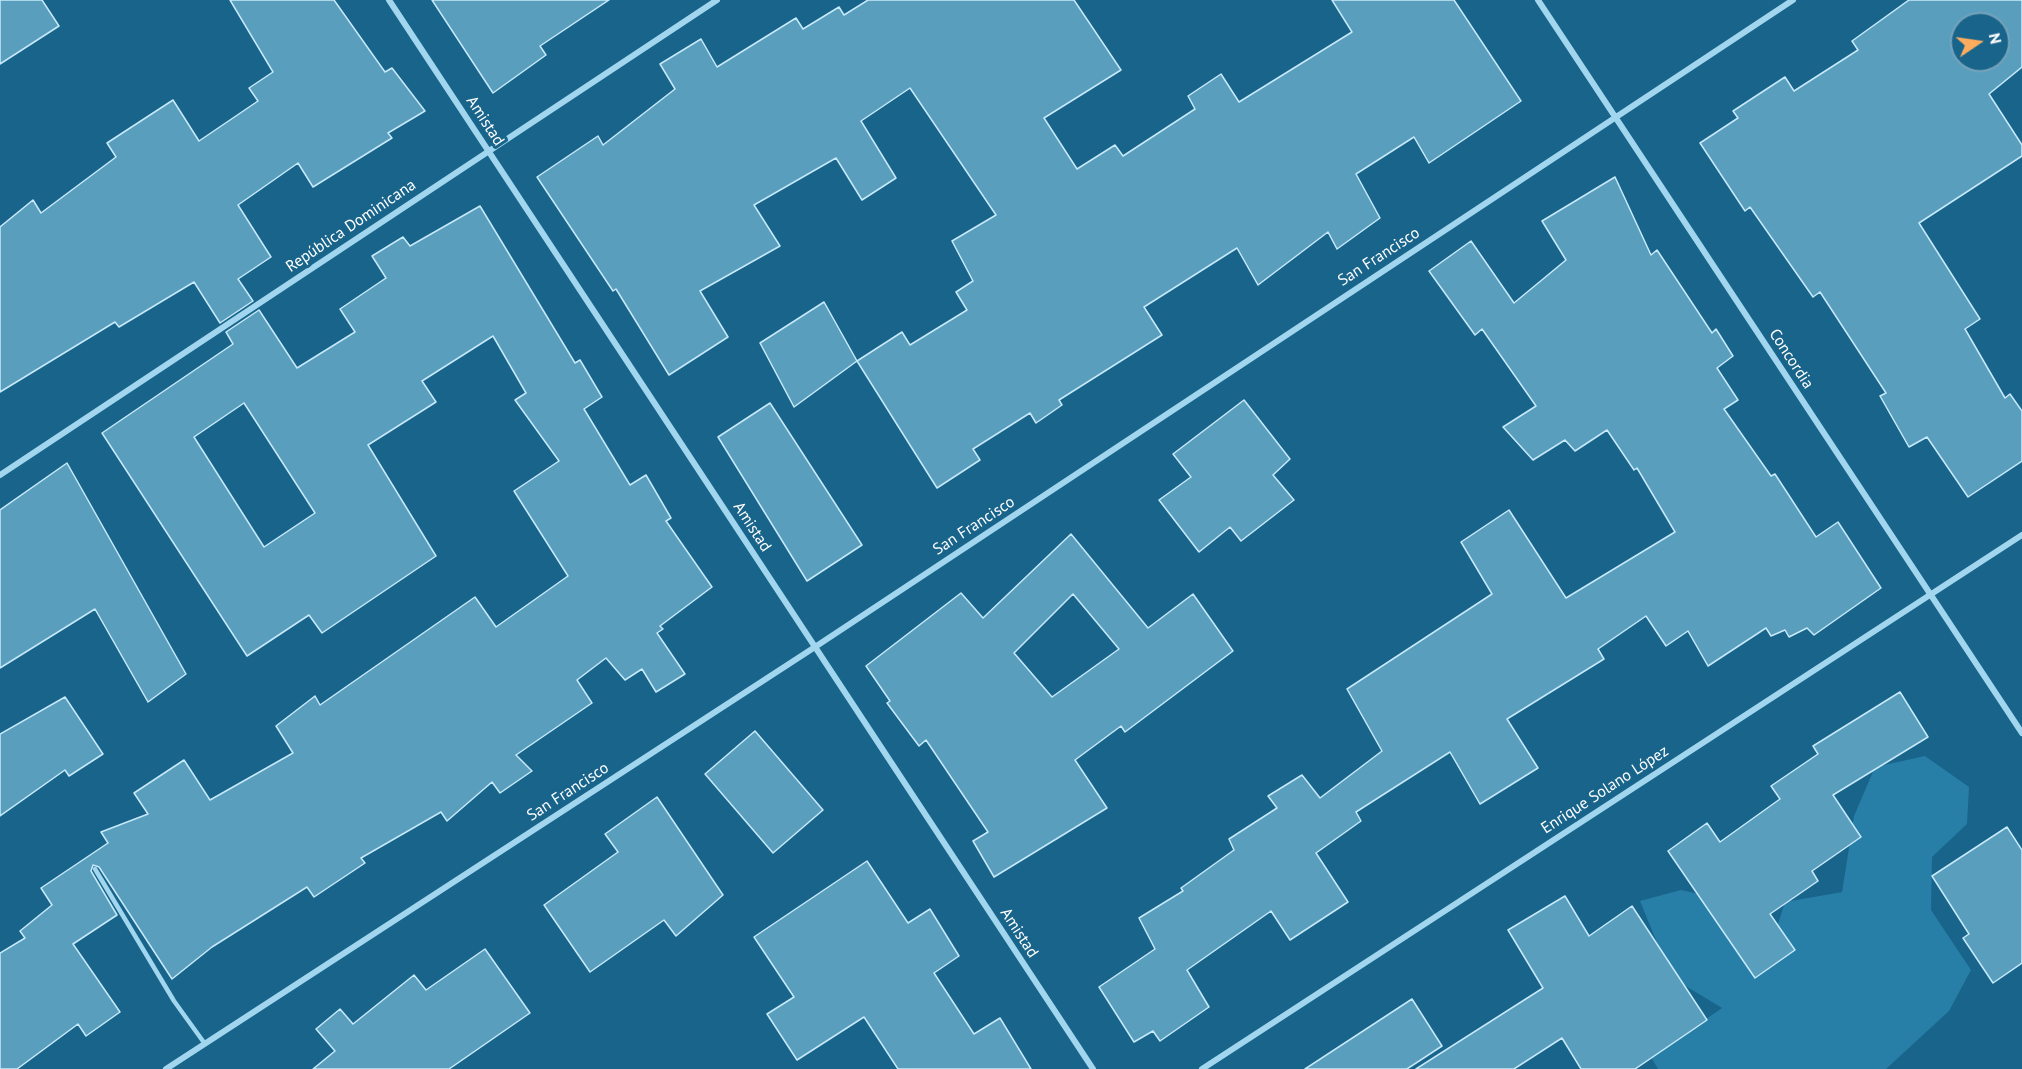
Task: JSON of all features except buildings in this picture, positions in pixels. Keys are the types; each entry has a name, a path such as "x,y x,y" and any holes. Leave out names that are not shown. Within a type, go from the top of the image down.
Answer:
{"street":[{"name":"Amistad","path":"389,0 1093,1069"},
{"name":"República Dominicana","path":"0,475 717,0"},
{"name":"Concordia","path":"1538,0 2022,733"},
{"name":"San Francisco","path":"166,1069 815,647 1793,0"},
{"name":"Enrique Solano López","path":"1202,1069 2022,535"}],"lane":[{"path":"94,869 174,1000 205,1044"}],"shaded area":[{"path":"1925,756 1969,787 1967,824 1932,857 1931,910 1971,970 1949,1011 1886,1069 1658,1069 1651,1057 1722,1008 1684,985 1665,962 1640,901 1681,890 1731,901 1769,952 1785,902 1842,892 1854,816 1875,767"}]}
